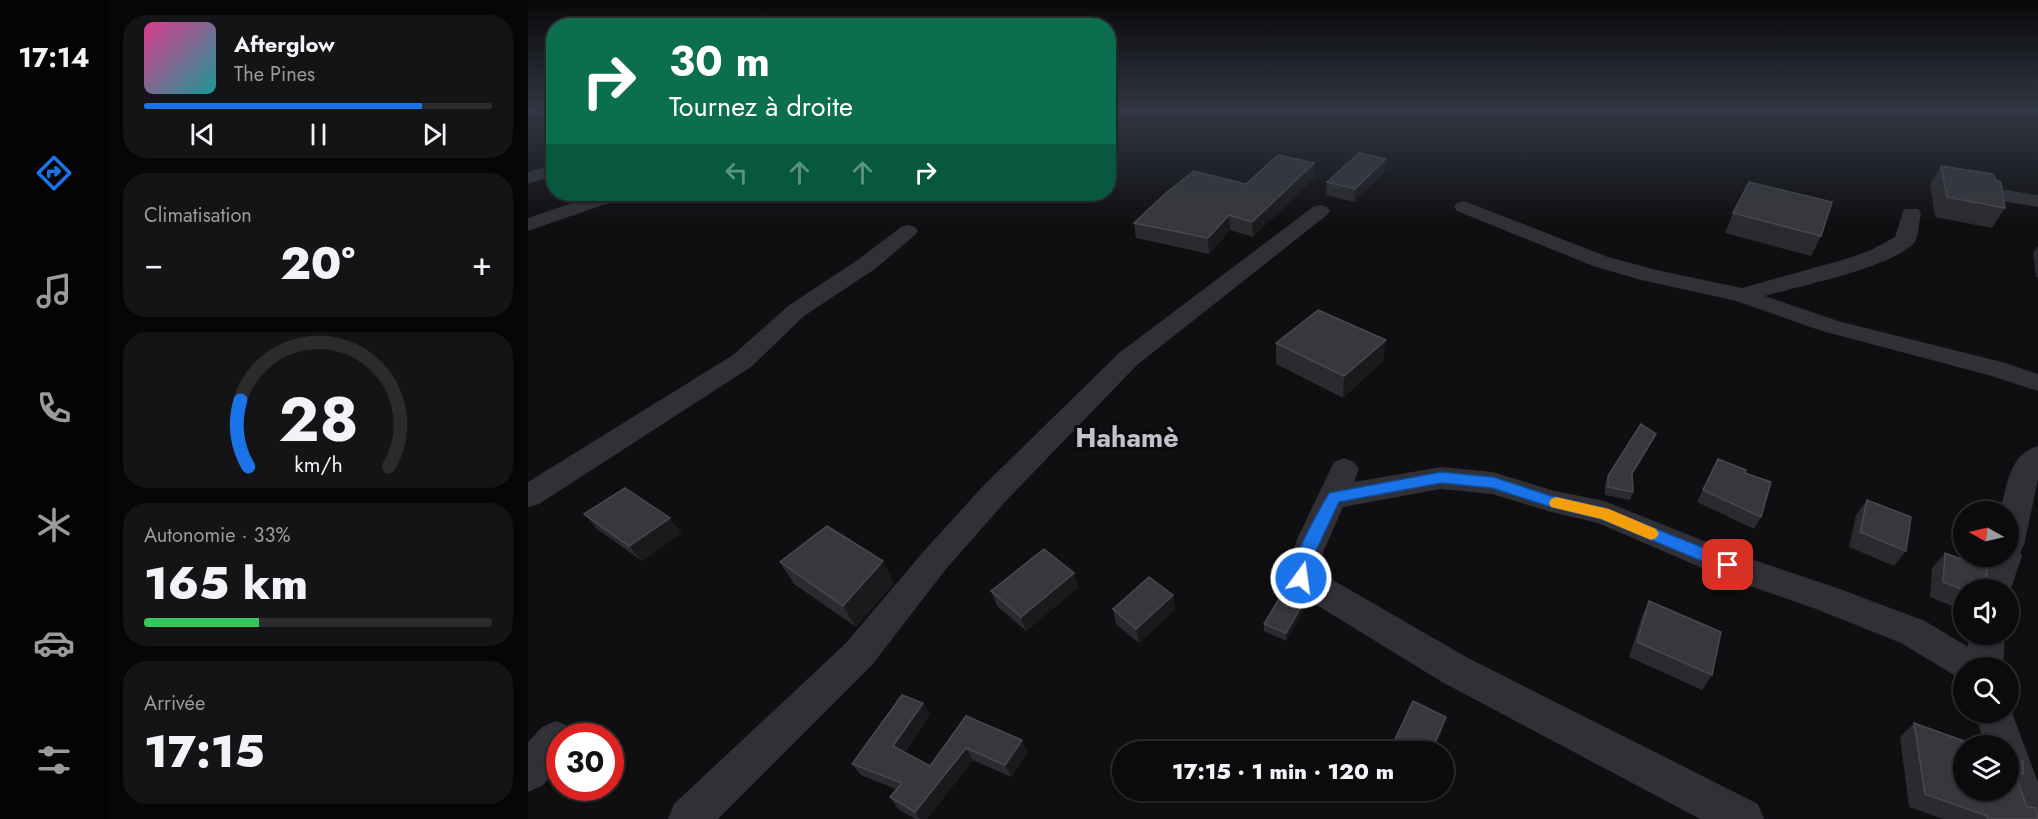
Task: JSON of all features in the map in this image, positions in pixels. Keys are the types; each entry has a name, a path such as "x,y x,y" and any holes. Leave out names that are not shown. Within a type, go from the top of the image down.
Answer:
{"street":[{"path":"528,178 546,172"},
{"path":"1993,194 2038,201"},
{"path":"528,225 596,201"},
{"path":"1464,207 1547,239 1583,256 1679,282 1742,295 1830,326 1997,369 2038,383"},
{"path":"689,819 859,654 934,560 994,494 1128,359 1320,212"},
{"path":"1742,295 1880,255 1905,240 1911,213"},
{"path":"528,496 742,361 796,311 867,264 908,231"},
{"path":"2018,501 2026,468 2038,456"},
{"path":"1743,819 1455,670 1301,578 1304,557 1339,483 1441,478 1493,483 1551,501 1604,513 1728,565 1828,599 1913,632 1954,657"},
{"path":"528,772 546,751"},
{"path":"2019,785 2032,819"}],"building":[{"path":"1359,153 1386,159 1355,189 1327,182"},
{"path":"1278,155 1314,163 1252,222 1229,215 1208,238 1134,223 1167,192 1194,171 1246,184"},
{"path":"1941,166 1993,174 1996,180 2001,182 2005,208 1947,197"},
{"path":"1749,182 1832,202 1821,236 1733,213"},
{"path":"1318,310 1386,340 1344,376 1276,343"},
{"path":"1641,424 1656,434 1632,473 1633,492 1608,487 1608,476"},
{"path":"1718,459 1746,470 1745,473 1771,482 1761,517 1703,490"},
{"path":"625,488 670,518 629,546 584,514"},
{"path":"1867,500 1911,517 1906,551 1860,532"},
{"path":"827,526 883,561 843,606 780,562"},
{"path":"1044,549 1074,573 1021,617 991,591"},
{"path":"1945,553 1953,556 1953,567 1987,569 1987,579 1953,579 1953,586 1943,582"},
{"path":"1149,577 1173,595 1136,629 1113,609"},
{"path":"1285,589 1306,598 1286,633 1264,624"},
{"path":"1649,601 1721,632 1712,675 1637,642"},
{"path":"902,695 923,703 893,746 930,766 966,716 1022,740 1005,765 966,748 915,812 890,797 902,783 852,764"},
{"path":"1413,701 1446,717 1436,741 1394,741"},
{"path":"1914,723 1953,737 1953,801 2019,801 2019,785 2027,807 2036,808 2038,819 1988,819 1987,816 1925,794"},
{"path":"2019,760 2023,761 2023,774 2019,774"}],"slow traffic":[{"path":"1556,503 1604,513 1651,534"}],"district":[{"name":"Hahamè","path":"1127,437"}],"route":[{"path":"1301,578 1304,557 1334,497 1441,478 1493,483 1551,501 1604,513 1728,565"}]}
